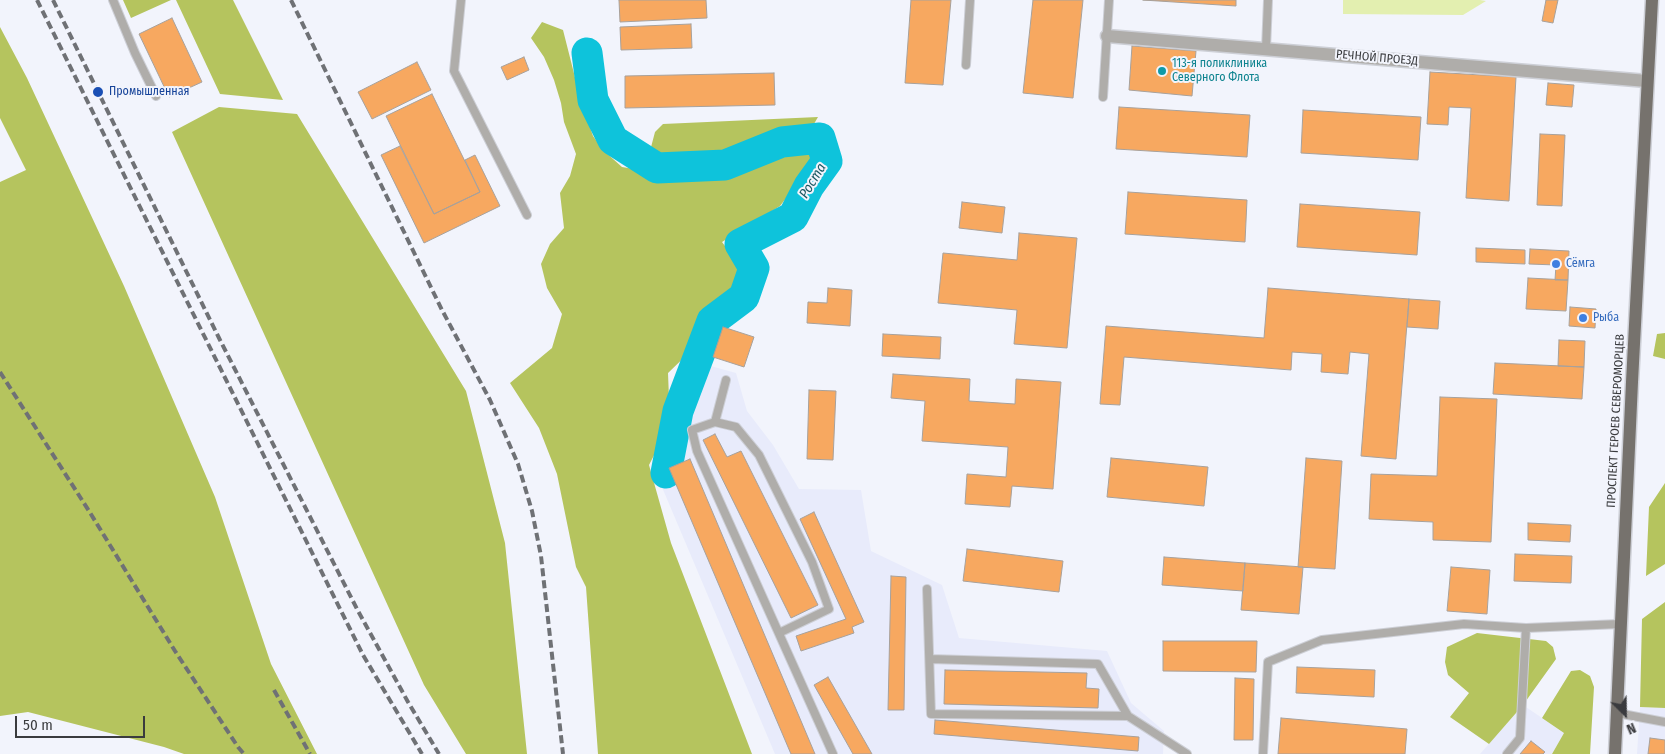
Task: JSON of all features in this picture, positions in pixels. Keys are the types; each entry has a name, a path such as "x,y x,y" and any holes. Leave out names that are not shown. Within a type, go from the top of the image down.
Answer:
{"main road":[{"name":"ПРОСПЕКТ ГЕРОЕВ СЕВЕРОМОРЦЕВ","path":"1615,754 1652,0"}],"street":[{"name":"РЕЧНОЙ ПРОЕЗД","path":"1107,36 1647,81"}],"lane":[{"path":"113,0 156,96"},
{"path":"461,0 454,71 528,216"},
{"path":"966,65 970,0"},
{"path":"1103,97 1109,0"},
{"path":"1266,49 1268,0"},
{"path":"715,422 726,380"},
{"path":"779,633 829,609 812,562 759,455 736,426 715,422 692,430 697,451 833,754"},
{"path":"927,589 931,714 1128,716"},
{"path":"1262,754 1268,662 1322,640 1464,624 1526,628 1620,624"},
{"path":"1507,754 1520,738 1526,628"},
{"path":"930,659 1098,664 1128,716 1187,754"},
{"path":"1617,713 1665,722"}],"shaded area":[{"path":"707,365 736,373 747,411 773,445 799,489 861,490 871,551 942,585 959,638 1107,651 1131,703 1164,731 1163,754 775,754 653,466"},
{"path":"1523,705 1564,733 1552,754 1480,754"},
{"path":"1640,707 1665,708 1665,754 1637,754"}],"green space":[{"path":"123,0 171,0 131,18"},
{"path":"176,0 233,0 283,100 220,94"},
{"path":"1343,0 1486,1 1463,15 1343,14"},
{"path":"542,22 563,30 581,101 593,136 603,150 622,167 634,169 643,164 650,151 655,132 663,124 818,117 796,155 814,151 803,176 780,206 722,242 742,269 729,294 709,309 698,344 668,373 670,424 649,465 671,543 752,754 598,754 586,587 576,567 557,474 539,428 510,383 552,348 562,314 547,288 541,264 550,244 564,228 560,193 570,176 576,154 564,122 554,80 544,57 531,38"},
{"path":"0,27 27,78 124,286 215,497 271,664 317,754 184,754 164,747 28,712 0,716 0,182 26,170 0,118"},
{"path":"219,107 297,114 466,391 505,543 527,754 466,754 424,685 172,132"},
{"path":"1665,333 1665,359 1653,356 1657,334"},
{"path":"1665,483 1665,564 1646,576 1649,507"},
{"path":"1665,602 1665,708 1640,707 1642,619"},
{"path":"1477,633 1546,641 1553,647 1556,659 1523,705 1489,744 1450,717 1469,693 1448,675 1445,662 1447,647"},
{"path":"1580,670 1590,676 1594,687 1590,754 1552,754 1564,733 1542,718 1571,671"}],"building":[{"path":"619,0 706,0 707,18 620,22"},
{"path":"911,0 951,0 943,85 905,83"},
{"path":"1033,0 1083,0 1073,98 1023,93"},
{"path":"1143,0 1236,0 1236,6"},
{"path":"1546,0 1558,0 1553,23 1542,21"},
{"path":"172,18 202,82 169,97 139,34"},
{"path":"691,24 692,48 621,50 620,27"},
{"name":"113-я поликлиника Северного Флота","path":"1132,46 1196,51 1192,96 1129,90"},
{"path":"524,57 529,70 507,80 501,67"},
{"path":"417,62 431,90 372,119 358,92"},
{"path":"1430,72 1516,77 1509,201 1466,198 1471,108 1449,107 1448,125 1427,124"},
{"path":"774,73 775,105 625,108 625,76"},
{"path":"1548,83 1574,85 1572,107 1546,105"},
{"path":"432,94 480,192 434,214 386,116"},
{"path":"1119,107 1250,115 1247,157 1116,149"},
{"path":"1303,110 1421,117 1418,160 1301,153"},
{"path":"1540,134 1565,135 1562,206 1537,205"},
{"path":"400,146 434,214 480,192 465,160 475,155 500,206 424,243 381,155"},
{"path":"1128,192 1247,200 1245,242 1125,234"},
{"path":"962,202 1005,207 1002,233 959,228"},
{"path":"1300,204 1420,212 1417,255 1297,247"},
{"path":"1019,233 1077,238 1067,348 1014,344 1017,310 938,303 943,253 1017,260"},
{"path":"1476,248 1525,250 1525,264 1476,262"},
{"name":"Сёмга","path":"1530,249 1569,251 1568,280 1555,280 1556,265 1529,264"},
{"path":"1528,278 1568,280 1566,311 1526,309"},
{"path":"828,288 852,290 850,326 807,323 808,302 827,303"},
{"path":"1268,288 1409,299 1396,459 1361,456 1369,354 1350,352 1348,374 1321,372 1322,354 1292,352 1291,370 1124,357 1120,405 1100,404 1106,326 1264,338"},
{"path":"1409,299 1440,301 1438,329 1407,327"},
{"name":"Рыба","path":"1570,307 1596,309 1595,328 1569,326"},
{"path":"723,327 754,337 744,367 713,357"},
{"path":"883,334 941,337 940,359 882,356"},
{"path":"1559,340 1585,341 1584,367 1558,366"},
{"path":"1495,363 1584,367 1582,399 1493,394"},
{"path":"893,374 970,379 969,401 1015,404 1016,379 1061,382 1053,489 1012,486 1010,507 965,504 967,474 1006,477 1008,447 922,441 925,401 891,398"},
{"path":"809,390 836,391 833,460 807,459"},
{"path":"1440,397 1497,399 1491,542 1433,540 1433,522 1369,519 1371,474 1437,476"},
{"path":"715,434 727,457 741,451 818,605 791,618 703,440"},
{"path":"1111,458 1208,467 1204,506 1107,497"},
{"path":"1306,458 1342,461 1335,569 1298,567"},
{"path":"690,459 815,754 791,754 669,468"},
{"path":"814,512 864,622 852,627 854,633 801,651 796,636 846,619 800,519"},
{"path":"1528,523 1571,525 1570,542 1528,540"},
{"path":"967,549 1063,561 1059,592 963,581"},
{"path":"1515,554 1572,556 1571,583 1514,581"},
{"path":"1164,557 1245,563 1243,591 1162,585"},
{"path":"1245,563 1303,567 1299,614 1241,610"},
{"path":"1451,567 1490,570 1487,614 1447,611"},
{"path":"891,576 906,577 904,710 888,710"},
{"path":"1163,641 1257,641 1256,672 1163,671"},
{"path":"1297,667 1375,670 1374,697 1296,693"},
{"path":"945,670 1087,673 1086,688 1099,689 1098,708 944,704"},
{"path":"828,677 872,754 853,754 814,685"},
{"path":"1235,678 1254,679 1253,740 1234,740"},
{"path":"1281,718 1407,729 1405,754 1278,754"},
{"path":"935,720 1139,737 1138,751 934,734"},
{"path":"1650,738 1665,740 1665,754 1648,754"},
{"path":"1531,741 1545,752 1543,754 1520,754"}],"waterway":[{"name":"Роста","path":"587,53 593,100 613,140 657,168 725,165 782,142 820,138 827,161 809,186 793,217 740,244 754,268 744,297 712,321 678,411 666,473"}],"railway":[{"path":"37,0 363,655 422,754"},
{"path":"53,0 219,338 357,609 439,754"},
{"path":"291,0 442,310 490,400 518,464 532,511 541,556 563,754"},
{"path":"0,372 89,511 175,651 244,754"},
{"path":"274,690 310,754"}],"place":[{"name":"113-я поликлиника Северного Флота","path":"1162,71"},
{"name":"Промышленная","path":"98,92"},
{"name":"Сёмга","path":"1556,264"},
{"name":"Рыба","path":"1583,318"}]}
